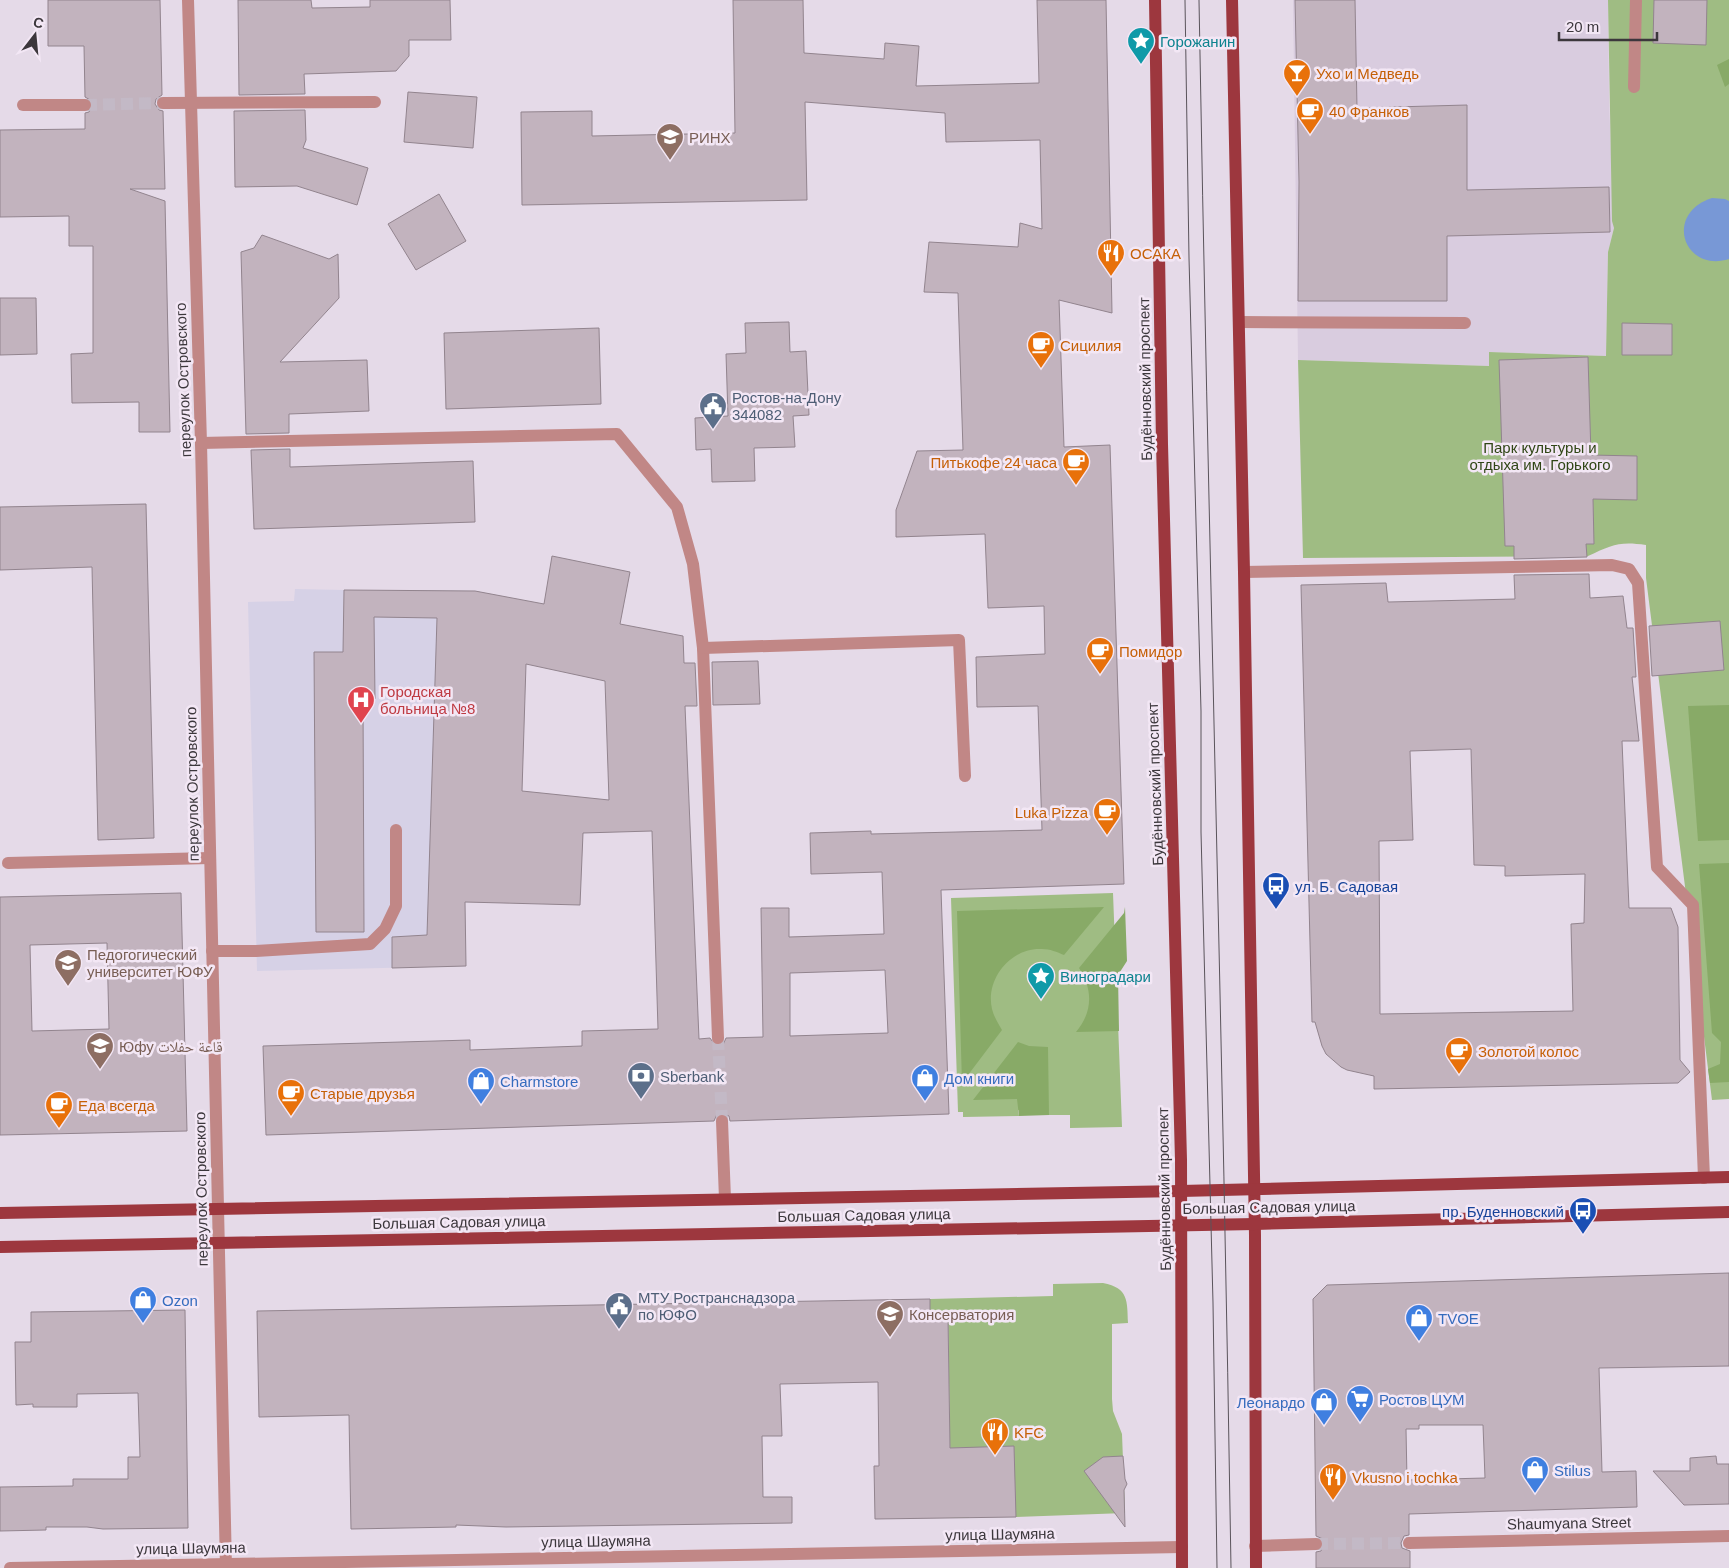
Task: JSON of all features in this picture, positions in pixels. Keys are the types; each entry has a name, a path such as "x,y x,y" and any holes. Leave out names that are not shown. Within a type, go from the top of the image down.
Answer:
{"main road":[{"name":"Будённовский проспект","path":"1156,0 1162,444 1181,1191 1182,1568"},
{"path":"1232,0 1255,1224 1256,1568"},
{"name":"Большая Садовая улица","path":"0,1213 1181,1191 1729,1177"},
{"name":"Большая Садовая улица","path":"0,1247 1255,1224 1729,1212"}],"street":[{"name":"переулок Островского","path":"188,0 201,443 226,1566"},
{"path":"1634,87 1636,0"},
{"path":"163,104 375,102"},
{"path":"23,105 85,105"},
{"path":"1239,322 1464,323"},
{"path":"201,443 617,434 676,507 693,564 703,648 718,1038"},
{"path":"1244,572 1612,565 1629,569 1638,583 1657,867 1693,905 1704,1178"},
{"path":"703,648 959,640 965,776"},
{"path":"212,951 256,951 370,944 386,929 396,906 396,830"},
{"path":"8,863 210,858"},
{"path":"722,1121 725,1199"},
{"name":"Shaumyana Street","path":"1410,1543 1729,1536"},
{"path":"1255,1546 1316,1544"},
{"name":"улица Шаумяна","path":"10,1568 226,1566 1182,1547"}],"shaded area":[{"path":"1293,0 1608,0 1609,101 1614,228 1608,252 1606,356 1489,352 1489,366 1298,360"},
{"name":"Городская больница №8","path":"295,589 344,590 343,616 411,617 411,590 475,591 465,902 466,966 257,971 248,602 294,601"}],"green space":[{"name":"Парк культуры и отдыха им. Горького","path":"1608,0 1729,0 1729,1099 1712,1100 1646,578 1646,545 1629,543 1616,545 1588,556 1303,558 1298,360 1489,366 1489,352 1606,356 1608,252 1614,228 1612,221"},
{"path":"1729,59 1729,84 1725,87 1717,65"},
{"path":"1729,705 1729,840 1698,841 1688,706"},
{"path":"1729,863 1729,1082 1710,1083 1708,1069 1720,1064 1721,1042 1712,1033 1699,864"},
{"path":"1113,893 1122,1127 1070,1128 1070,1115 1049,1115 1048,1109 1018,1110 1019,1116 963,1117 963,1112 958,1112 951,898"},
{"path":"1104,907 1064,955 1042,949 1031,950 1020,953 1003,967 992,987 991,998 993,1012 1002,1030 962,1083 957,911"},
{"path":"1125,907 1127,961 1118,975 1119,1031 1076,1032 1086,1017 1089,1000 1087,984 1079,968 1124,913"},
{"path":"1018,1042 1029,1046 1048,1047 1049,1115 1019,1116 1017,1099 973,1100"},
{"path":"1103,1283 1118,1288 1127,1302 1128,1323 1112,1324 1112,1399 1113,1411 1122,1434 1125,1513 1016,1517 967,1448 969,1518 935,1518 951,1500 948,1318 930,1318 930,1299 1053,1296 1053,1284"}],"water":[{"path":"1712,198 1729,201 1729,259 1713,261 1700,258 1691,250 1685,240 1684,228 1688,216 1697,206"}],"building":[{"path":"48,0 160,0 162,95 156,99 155,104 159,110 163,111 165,189 130,189 165,201 170,432 139,432 139,402 72,403 71,354 93,353 93,246 69,246 69,216 0,217 0,130 85,129 85,113 89,112 93,105 92,101 85,97 84,46 48,46"},
{"path":"238,0 311,0 312,8 370,7 370,0 450,0 451,40 409,40 409,56 396,71 304,74 305,94 239,95"},
{"path":"733,0 803,0 804,53 884,59 885,43 919,46 916,86 1039,83 1037,0 1106,0 1112,313 1059,300 1064,447 1110,445 1124,884 941,890 949,1114 730,1121 729,1116 722,1113 717,1114 714,1121 266,1135 263,1046 470,1040 470,1050 582,1046 582,1031 658,1029 652,831 583,833 580,905 465,902 466,966 392,968 392,937 427,935 437,618 374,617 375,699 363,699 364,932 316,932 314,652 343,652 344,590 475,591 544,604 552,556 630,572 620,624 683,636 684,663 695,663 697,706 685,706 699,1039 710,1038 715,1045 723,1045 726,1038 763,1037 761,908 789,908 789,937 884,934 882,872 811,874 810,833 871,831 871,834 1042,830 1038,706 977,707 976,657 1045,654 1044,606 988,608 985,534 896,537 896,510 917,451 963,450 958,293 924,292 929,242 1018,247 1020,223 1042,229 1040,140 946,142 945,113 805,102 807,200 522,205 521,112 592,111 592,136 735,133","holes":["526,664 605,681 609,800 522,791","885,970 888,1033 790,1036 790,973"]},
{"path":"1295,0 1355,0 1357,108 1467,105 1467,190 1609,187 1610,232 1447,236 1447,301 1298,301 1299,182"},
{"path":"1654,0 1707,0 1706,45 1653,43"},
{"path":"408,92 477,97 473,148 404,142"},
{"path":"305,110 306,140 303,148 368,168 357,205 297,186 235,187 234,111"},
{"path":"439,194 466,241 416,270 388,224"},
{"path":"262,235 329,259 338,254 339,298 280,362 367,360 369,411 289,414 289,433 246,434 241,252 254,248"},
{"path":"0,298 36,298 37,354 0,355"},
{"path":"789,322 790,352 806,351 809,415 793,416 795,447 754,448 755,481 712,482 711,449 696,450 695,418 728,416 726,354 746,353 745,323"},
{"path":"1622,323 1672,324 1672,355 1622,355"},
{"path":"599,328 601,404 446,409 444,333"},
{"path":"1588,357 1591,455 1637,456 1637,500 1593,499 1594,544 1586,544 1587,557 1514,559 1514,546 1505,546 1499,360"},
{"path":"290,449 290,467 473,461 475,522 254,529 251,450"},
{"path":"146,504 154,838 98,840 92,567 0,570 0,507"},
{"path":"1589,574 1590,598 1623,596 1627,628 1633,628 1636,677 1632,677 1639,741 1622,741 1629,908 1671,908 1678,927 1680,1060 1690,1072 1678,1083 1374,1089 1374,1076 1347,1070 1326,1054 1315,1022 1312,1022 1301,585 1386,583 1388,602 1515,599 1514,575","holes":["1471,749 1474,865 1505,866 1505,876 1585,874 1584,923 1571,924 1573,1011 1380,1014 1379,841 1413,840 1410,751"]},
{"path":"1720,621 1724,670 1652,676 1649,626"},
{"path":"758,661 760,704 713,705 712,662"},
{"path":"181,893 187,1131 0,1135 0,897","holes":["107,943 109,1029 32,1031 30,945"]},
{"path":"1729,1273 1729,1366 1599,1368 1602,1472 1636,1471 1637,1507 1409,1514 1409,1535 1404,1536 1401,1543 1402,1548 1410,1551 1410,1568 1316,1568 1316,1552 1321,1551 1324,1544 1323,1539 1316,1536 1313,1299 1327,1285","holes":["1419,1425 1483,1425 1485,1478 1407,1480 1406,1429 1419,1429"]},
{"path":"930,1299 930,1318 948,1318 950,1448 1014,1446 1016,1517 875,1519 874,1466 879,1466 878,1382 780,1384 782,1436 762,1436 763,1497 792,1497 792,1523 506,1527 456,1525 456,1527 351,1529 349,1415 259,1417 257,1311"},
{"path":"185,1310 188,1528 103,1529 46,1527 46,1530 0,1531 0,1487 73,1486 73,1479 128,1479 128,1457 140,1457 138,1393 77,1394 77,1407 33,1407 33,1404 16,1405 15,1342 31,1342 31,1312"},
{"path":"1123,1456 1127,1484 1124,1490 1125,1527 1084,1471 1103,1457"},
{"path":"1716,1456 1717,1464 1729,1464 1729,1504 1684,1505 1653,1471 1690,1471 1690,1458"}],"tunnel":[{"path":"85,105 163,103"},
{"path":"718,1038 722,1121"},
{"path":"1316,1544 1409,1543"}],"tram line":[{"path":"1185,0 1217,1568"},
{"path":"1199,0 1231,1568"}],"place":[{"name":"Горожанин","path":"1141,65"},
{"name":"Ухо и Медведь","path":"1297,97"},
{"name":"40 Франков","path":"1310,135"},
{"name":"РИНХ","path":"670,161"},
{"name":"ОСАКА","path":"1111,277"},
{"name":"Сицилия","path":"1041,369"},
{"name":"Ростов-на-Дону 344082","path":"713,430"},
{"name":"Питькофе 24 часа","path":"1076,486"},
{"name":"Помидор","path":"1100,675"},
{"name":"Городская больница №8","path":"361,724"},
{"name":"Luka Pizza","path":"1107,836"},
{"name":"ул. Б. Садовая","path":"1276,910"},
{"name":"Педогогический университет ЮФУ","path":"68,987"},
{"name":"Виноградари","path":"1041,1000"},
{"name":"Юфу قاعة حفلات","path":"100,1070"},
{"name":"Золотой колос","path":"1459,1075"},
{"name":"Sberbank","path":"641,1100"},
{"name":"Дом книги","path":"925,1102"},
{"name":"Charmstore","path":"481,1105"},
{"name":"Старые друзья","path":"291,1117"},
{"name":"Еда всегда","path":"59,1129"},
{"name":"пр. Буденновский","path":"1583,1235"},
{"name":"Ozon","path":"143,1324"},
{"name":"МТУ Ространснадзора по ЮФО","path":"619,1330"},
{"name":"Консерватория","path":"890,1338"},
{"name":"TVOE","path":"1419,1342"},
{"name":"Ростов ЦУМ","path":"1360,1423"},
{"name":"Леонардо","path":"1324,1426"},
{"name":"KFC","path":"995,1456"},
{"name":"Stilus","path":"1535,1494"},
{"name":"Vkusno i tochka","path":"1333,1501"}]}
